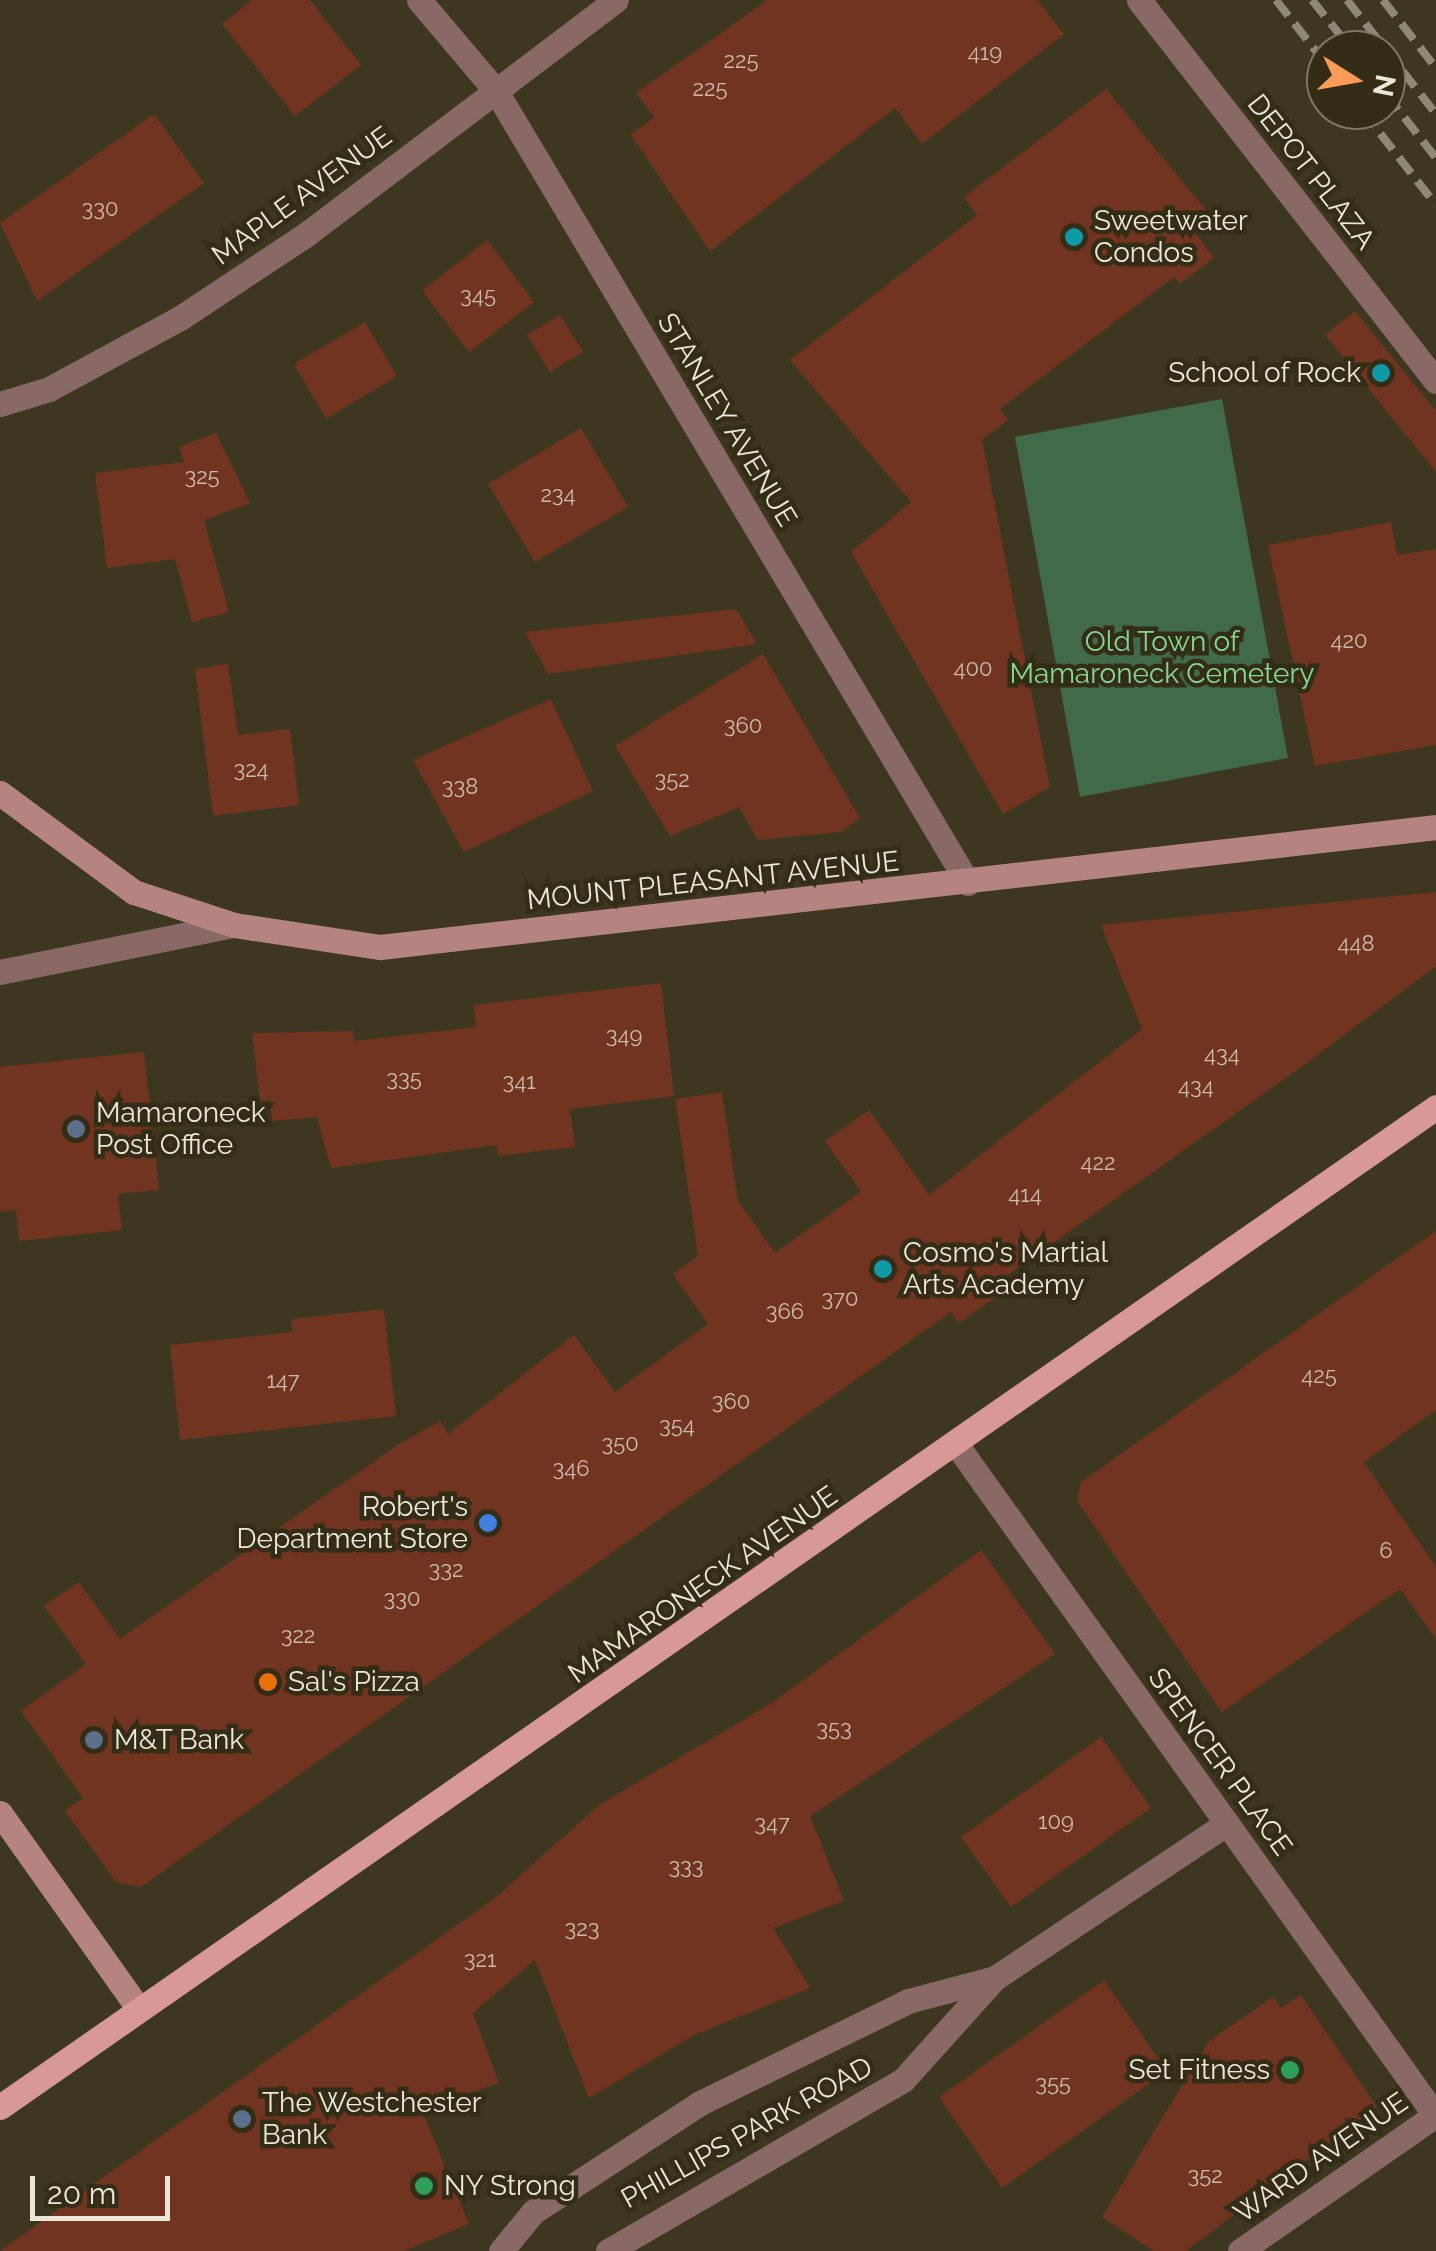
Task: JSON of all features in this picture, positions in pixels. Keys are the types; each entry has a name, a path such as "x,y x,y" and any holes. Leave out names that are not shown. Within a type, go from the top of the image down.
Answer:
{"main road":[{"name":"MAMARONECK AVENUE","path":"0,2107 1436,1107"}],"street":[{"name":"STANLEY AVENUE","path":"420,0 496,91 968,883"},
{"name":"MAPLE AVENUE","path":"0,404 49,389 180,318 616,0"},
{"name":"DEPOT PLAZA","path":"1138,0 1436,381"},
{"path":"0,794 134,892 234,925"},
{"name":"MOUNT PLEASANT AVENUE","path":"0,972 234,925 380,947 1436,827"},
{"name":"SPENCER PLACE","path":"956,1444 1436,2115"},
{"path":"0,1814 138,2008"},
{"name":"PHILLIPS PARK ROAD","path":"608,2251 903,2080 995,1978 1227,1823"},
{"name":"PHILLIPS PARK ROAD","path":"501,2251 533,2212 700,2103 908,2001 995,1978"},
{"name":"WARD AVENUE","path":"1240,2251 1436,2115"}],"green space":[{"name":"Old Town of Mamaroneck Cemetery","path":"1222,399 1288,758 1080,797 1015,437"}],"building":[{"path":"252,0 310,0 361,65 295,116 222,24"},
{"path":"768,0 1037,0 1064,34 922,144 895,108 710,251 631,135 654,117 636,93"},
{"path":"1106,89 1206,210 1188,223 1214,258 1180,284 1174,277 1000,409 1008,420 982,440 1050,787 1003,814 851,552 911,502 790,360 977,215 964,197"},
{"path":"154,114 204,183 37,301 0,223"},
{"path":"487,240 534,302 469,352 422,291"},
{"name":"School of Rock","path":"1355,311 1436,411 1436,472 1325,335"},
{"path":"560,315 583,352 550,372 527,335"},
{"path":"365,322 397,376 326,419 294,364"},
{"path":"581,428 628,507 535,562 488,484"},
{"path":"216,433 250,503 204,520 229,612 192,622 175,559 107,568 95,473 184,462 179,447"},
{"path":"1391,522 1397,555 1436,549 1436,745 1315,766 1268,545"},
{"path":"736,609 757,644 548,674 525,632"},
{"path":"763,654 860,818 841,832 758,840 739,807 670,836 615,746"},
{"path":"228,664 238,735 290,729 299,805 213,816 195,669"},
{"path":"551,699 593,791 464,852 413,760"},
{"path":"1436,892 1436,966 1311,1060 991,1287 997,1296 959,1323 951,1312 141,1887 116,1882 65,1811 83,1798 21,1711 86,1664 44,1606 79,1582 120,1639 399,1444 440,1421 448,1434 574,1335 615,1392 708,1324 673,1274 698,1256 675,1099 722,1092 738,1201 775,1253 861,1192 825,1141 869,1110 929,1195 1142,1029 1101,925"},
{"path":"661,983 674,1096 570,1109 575,1147 498,1156 497,1145 331,1168 317,1117 272,1121 270,1100 260,1101 252,1033 353,1031 354,1041 476,1027 474,1005"},
{"name":"Mamaroneck Post Office","path":"144,1052 159,1190 118,1194 122,1230 19,1241 16,1210 0,1212 0,1067"},
{"path":"1436,1231 1436,1410 1364,1462 1436,1567 1436,1639 1400,1589 1222,1712 1077,1501 1081,1482"},
{"path":"384,1309 396,1416 180,1440 170,1345 293,1332 291,1319"},
{"path":"981,1550 1055,1654 810,1816 844,1901 773,1928 810,1988 694,2035 589,2098 535,1960 473,2013 499,2083 422,2110 469,2224 404,2251 0,2251 495,1898 599,1805 772,1703"},
{"path":"1101,1737 1151,1808 1011,1907 961,1837"},
{"path":"1104,1980 1167,2071 1002,2188 939,2097"},
{"path":"1301,1995 1377,2107 1186,2251 1154,2251 1102,2217 1209,2041 1273,1997 1281,2008"}],"railway":[{"path":"1276,0 1306,38"},
{"path":"1312,0 1336,30"},
{"path":"1347,0 1436,114"},
{"path":"1383,0 1436,68"},
{"path":"1406,120 1436,158"},
{"path":"1378,130 1436,205"}],"place":[{"name":"Sweetwater Condos","path":"1074,237"},
{"name":"School of Rock","path":"1381,373"},
{"name":"Mamaroneck Post Office","path":"76,1129"},
{"name":"Cosmo's Martial Arts Academy","path":"883,1269"},
{"name":"Robert's Department Store","path":"488,1523"},
{"name":"Sal's Pizza","path":"268,1682"},
{"name":"M&T Bank","path":"94,1740"},
{"name":"Set Fitness","path":"1290,2070"},
{"name":"The Westchester Bank","path":"242,2119"},
{"name":"NY Strong","path":"424,2186"}]}
